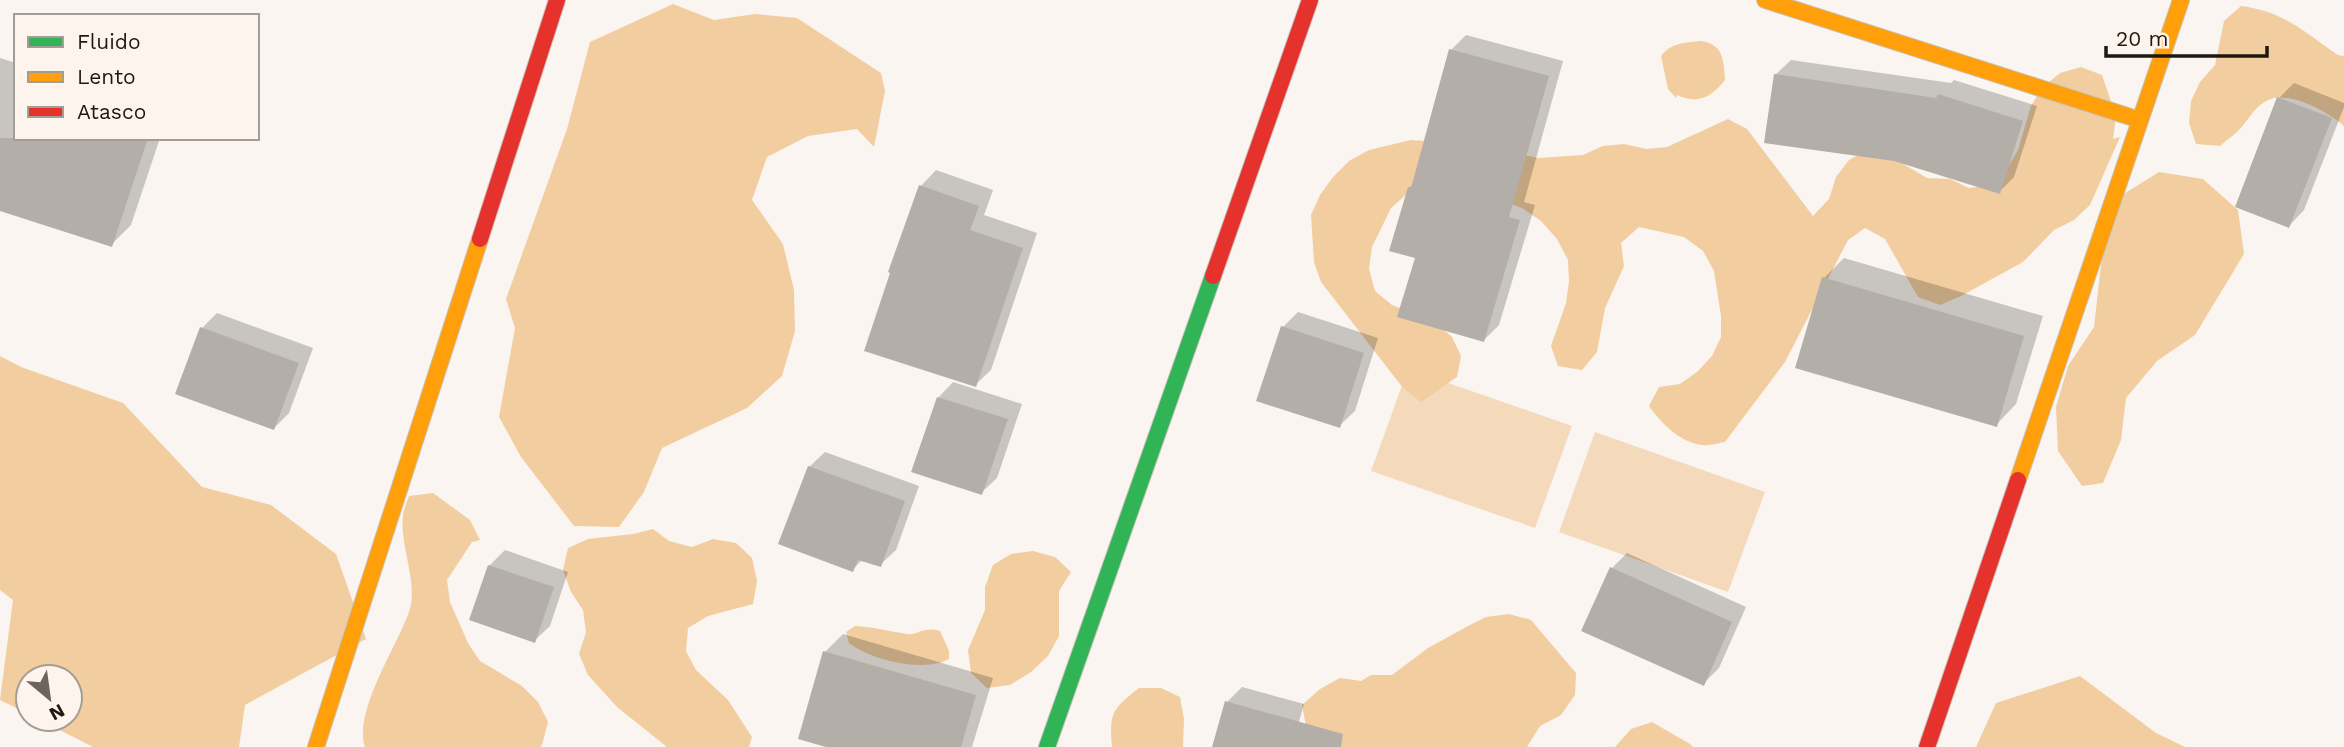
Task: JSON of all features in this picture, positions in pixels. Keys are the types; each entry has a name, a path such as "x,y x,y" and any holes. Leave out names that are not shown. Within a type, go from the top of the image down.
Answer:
{"street":[{"path":"316,747 557,0"},
{"path":"1047,747 1310,0"},
{"path":"1765,0 2140,120"},
{"path":"1927,747 2181,0"}],"shaded area":[{"path":"673,4 714,20 755,14 797,18 881,73 885,91 874,147 857,129 808,136 767,157 752,200 783,244 794,290 795,331 782,376 747,408 662,448 644,492 619,527 574,526 521,457 499,417 515,328 506,299 567,129 590,42"},
{"path":"2241,6 2282,18 2338,55 2344,56 2344,126 2308,104 2277,98 2258,107 2241,128 2220,146 2196,144 2189,123 2191,101 2200,82 2215,65 2224,21"},
{"path":"1708,42 1718,49 1723,59 1725,80 1704,98 1691,99 1677,95 1676,98 1668,89 1661,56 1673,46"},
{"path":"2081,67 2102,75 2116,116 2113,139 2120,137 2090,205 2074,220 2054,230 2023,262 1940,305 1918,297 1885,239 1865,228 1848,240 1785,362 1725,442 1706,445 1687,440 1665,425 1649,406 1659,387 1680,384 1697,372 1712,356 1721,337 1721,316 1714,271 1703,251 1684,237 1639,227 1621,243 1624,266 1605,308 1597,352 1582,370 1558,366 1551,346 1566,303 1568,260 1557,239 1541,221 1522,208 1500,200 1408,193 1391,208 1372,247 1369,269 1375,291 1392,305 1435,322 1452,337 1461,356 1457,377 1421,402 1403,388 1321,282 1314,262 1311,215 1320,195 1349,161 1369,150 1411,140 1454,143 1539,158 1583,155 1603,146 1624,144 1646,149 1667,147 1728,119 1747,129 1813,216 1829,199 1836,177 1849,160 1869,149 1891,157 1927,178 1950,179 1969,188 1991,185 2007,169 2018,150 2031,106 2042,88 2060,73"},
{"path":"2159,172 2203,179 2238,210 2244,254 2195,335 2157,361 2126,398 2121,440 2103,483 2082,486 2058,451 2056,407 2068,366 2094,327 2104,239 2122,195"},
{"path":"0,356 21,367 123,403 202,487 271,505 336,554 366,639 245,705 239,747 93,747 66,733 84,733 84,663 14,663 14,707 0,700 13,600 0,590"},
{"path":"1408,369 1572,426 1535,528 1371,471"},
{"path":"1595,432 1765,492 1728,592 1559,532"},
{"path":"433,493 470,520 480,540 472,542 447,580 450,602 468,643 480,661 522,686 538,702 548,722 540,747 365,747 363,733 370,698 409,612 411,601 412,589 403,527 404,511 409,496"},
{"path":"653,529 669,541 692,547 713,539 736,543 752,558 757,581 753,604 708,616 688,628 686,651 696,670 728,700 752,737 749,747 667,747 617,707 588,675 579,654 586,632 583,610 571,592 563,570 568,548 588,539"},
{"path":"1033,551 1055,557 1071,572 1059,591 1059,636 1048,656 1031,672 1010,685 987,688 971,673 968,650 985,610 985,587 993,565 1011,554"},
{"path":"1509,614 1531,620 1576,673 1575,695 1561,715 1540,726 1527,747 1310,747 1302,705 1320,689 1340,678 1361,681 1371,675 1392,675 1428,648 1468,626 1486,617"},
{"path":"855,626 911,634 929,630 940,631 949,651 949,659 926,665 912,665 870,655 849,643 846,632"},
{"path":"2080,676 2156,733 2185,747 1976,747 1996,703"},
{"path":"1139,688 1161,688 1180,697 1184,719 1183,747 1112,747 1111,726 1114,713 1123,701"},
{"path":"1652,722 1693,747 1615,747 1631,729"}],"building":[{"path":"1449,49 1549,76 1509,217 1520,220 1484,342 1397,317 1415,258 1389,251 1408,187 1411,188"},
{"path":"1774,74 1936,98 1938,94 2023,121 2000,194 1894,161 1764,143"},
{"path":"2277,97 2332,118 2289,228 2235,207"},
{"path":"0,138 147,140 112,247 0,211"},
{"path":"919,185 979,206 970,230 1023,248 976,387 864,351"},
{"path":"1822,277 2024,336 1997,427 1795,368"},
{"path":"1281,326 1364,353 1340,428 1256,401"},
{"path":"200,327 299,363 274,430 175,394"},
{"path":"937,397 1008,419 982,495 911,472"},
{"path":"808,466 905,501 881,567 858,560 853,572 778,544"},
{"path":"488,565 554,587 535,643 469,620"},
{"path":"1610,567 1732,622 1704,686 1581,631"},
{"path":"823,651 976,695 961,747 826,747 798,739"},
{"path":"1225,701 1343,734 1341,747 1212,747"}],"traffic: fast":[{"path":"1047,747 1213,276"}],"traffic: slow":[{"path":"1765,0 2140,120"},
{"path":"2018,480 2181,0"},
{"path":"316,747 480,239"}],"traffic: jam":[{"path":"480,239 557,0"},
{"path":"1213,276 1310,0"},
{"path":"1927,747 2018,480"}]}
